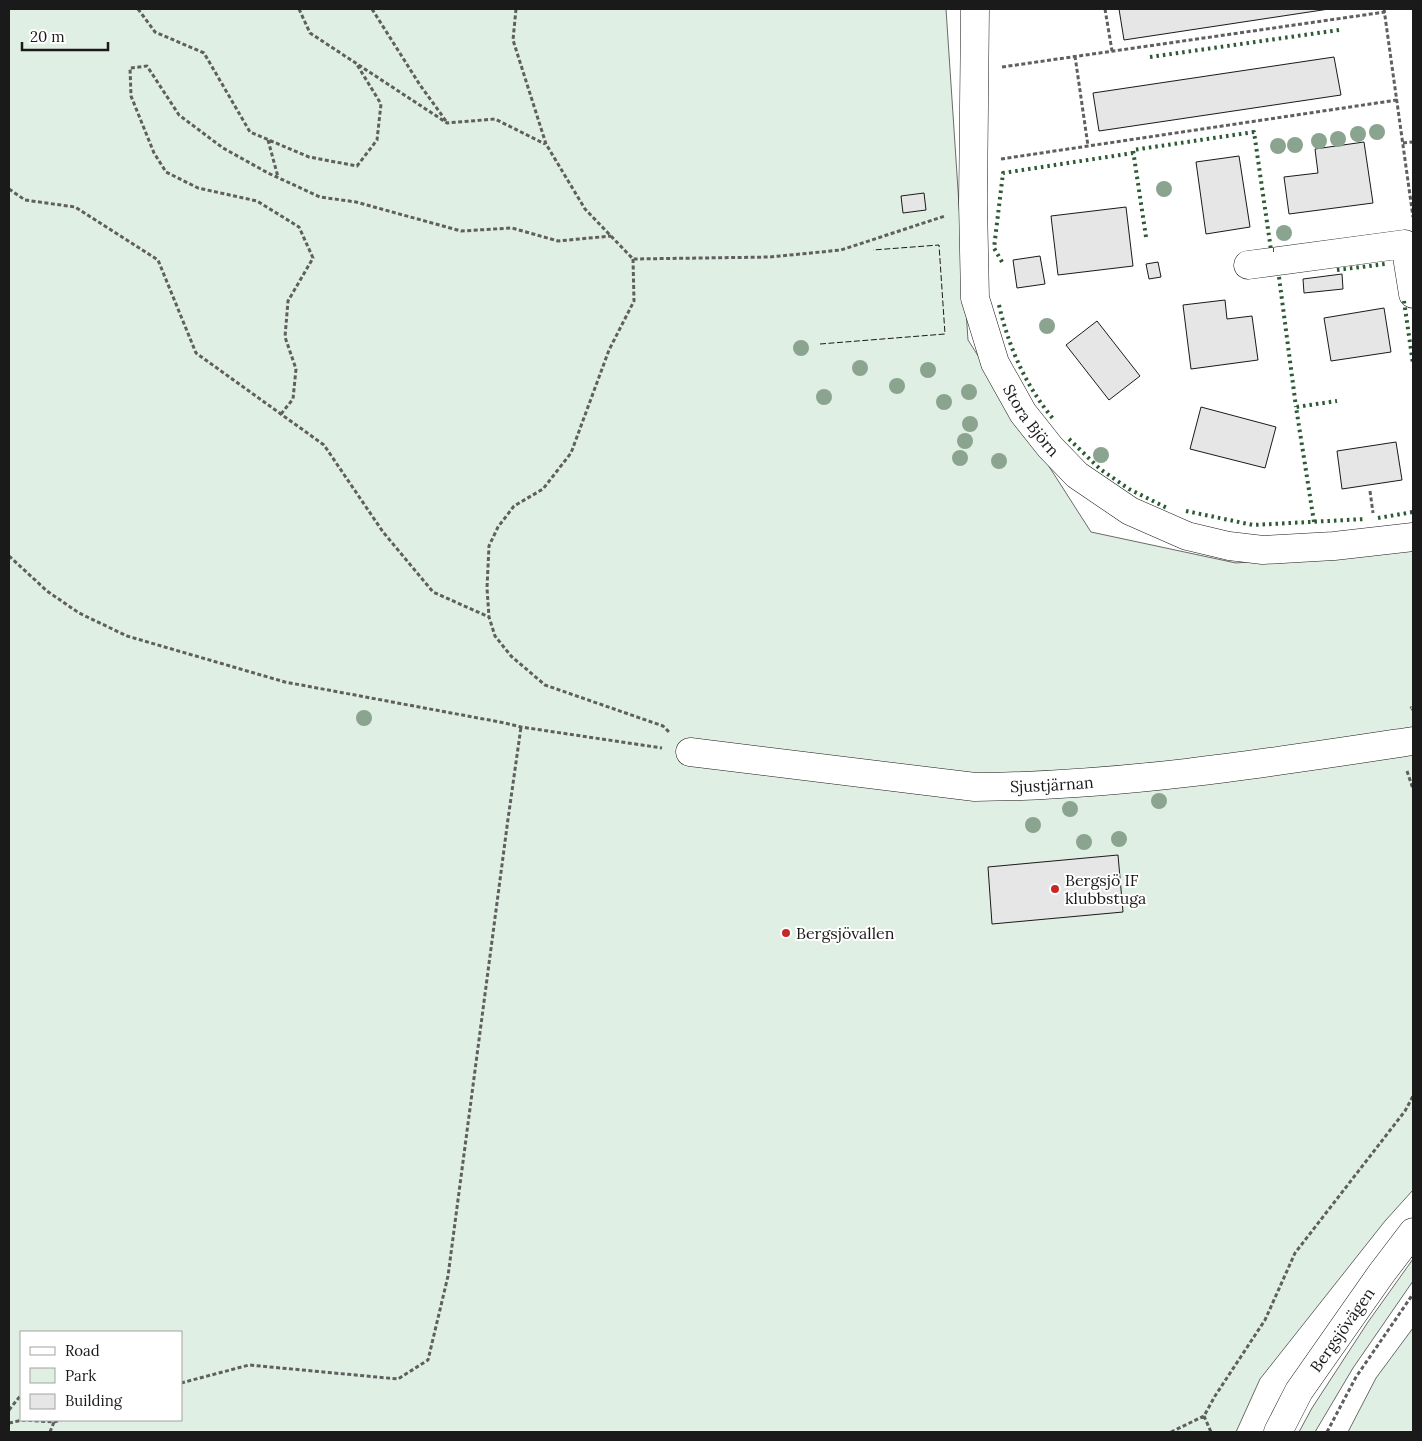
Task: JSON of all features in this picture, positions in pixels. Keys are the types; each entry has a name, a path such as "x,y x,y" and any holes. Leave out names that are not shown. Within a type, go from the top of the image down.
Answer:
{"street":[{"name":"Stora Björn","path":"975,9 973,203 975,298 995,363 1024,413 1050,447 1077,475 1130,511 1187,536 1229,546 1263,550 1334,546 1413,537"},
{"path":"1248,265 1405,244 1413,294"},
{"name":"Sjustjärnan","path":"690,752 975,787 1022,787 1067,785 1217,770 1413,741"},
{"name":"Bergsjövägen","path":"1278,1432 1299,1390 1413,1232"}],"path":[{"path":"138,9 155,32 204,53 250,132 309,157 357,166 378,140 381,104 356,63"},
{"path":"299,9 310,33 446,123 495,119 546,144"},
{"path":"372,9 446,123"},
{"path":"516,9 513,40 546,144 585,209 633,259 634,300 609,350 571,453 543,489 514,506 498,527 489,546 487,588 489,617 495,636 511,656 545,685 663,726 690,752"},
{"path":"1106,9 1112,51"},
{"path":"1001,67 1384,10 1413,217"},
{"path":"1075,56 1088,146"},
{"path":"281,414 293,400 296,369 285,337 288,300 313,258 299,227 257,202 198,188 166,172 154,153 131,96 130,68 147,66 179,115 223,148 278,178 320,197 356,202 461,231 512,228 558,241 611,236"},
{"path":"992,160 1397,100"},
{"path":"268,139 278,178"},
{"path":"1403,143 1413,142"},
{"path":"9,189 24,200 75,207 158,260 196,353 324,445 383,532 433,592 489,617"},
{"path":"633,259 770,257 841,250 938,220 973,203"},
{"path":"9,556 47,591 79,613 127,636 286,682 495,721 522,728 690,752"},
{"path":"182,1383 249,1365 398,1379 428,1360 448,1276 505,838 522,728"},
{"path":"1171,1432 1204,1416 1265,1320 1295,1253 1399,1119 1413,1096"},
{"path":"1327,1432 1356,1377 1413,1294"},
{"path":"9,1410 20,1396"},
{"path":"1204,1416 1211,1432"},
{"path":"38,1421 58,1421"},
{"path":"50,1432 54,1422"}],"green space":[{"path":"9,9 946,9 968,340 1091,532 1236,563 1413,546 1413,707 1410,707 1413,712 1413,1190 1385,1221 1260,1379 1236,1432 9,1432"},
{"path":"1413,1259 1413,1281 1353,1368 1315,1432 1299,1432 1312,1408 1368,1322"},
{"path":"1413,1328 1413,1432 1348,1432 1376,1378"}],"building":[{"path":"1119,9 1329,9 1124,40"},
{"path":"1334,57 1341,95 1099,131 1093,93"},
{"path":"1364,142 1373,203 1289,214 1284,177 1318,173 1315,149"},
{"path":"1239,156 1250,227 1206,234 1196,162"},
{"path":"924,193 926,210 903,213 901,196"},
{"path":"1126,207 1133,266 1058,275 1051,216"},
{"path":"1040,256 1045,284 1017,288 1013,260"},
{"path":"1158,262 1161,277 1149,279 1146,264"},
{"path":"1342,274 1343,289 1304,293 1303,279"},
{"path":"1225,300 1227,319 1252,316 1258,360 1191,369 1183,305"},
{"path":"1384,308 1391,352 1331,361 1324,318"},
{"path":"1097,321 1140,376 1109,400 1066,345"},
{"path":"1201,407 1276,427 1265,468 1190,449"},
{"path":"1396,442 1402,480 1342,489 1337,451"},
{"name":"Bergsjö IF klubbstuga","path":"1118,855 1123,912 992,924 988,867"}],"hedge":[{"path":"1150,57 1339,30"},
{"path":"1146,237 1133,150 1254,132 1271,250 1274,250"},
{"path":"1002,262 994,248 1003,173 1133,153"},
{"path":"1337,270 1385,264"},
{"path":"1279,277 1296,407"},
{"path":"1404,301 1413,364"},
{"path":"999,305 1013,352 1035,395 1055,421"},
{"path":"1314,522 1296,407 1337,401"},
{"path":"1069,439 1100,469 1129,489 1169,509"},
{"path":"1186,511 1253,525 1365,519"},
{"path":"1378,518 1413,512"}],"fence":[{"path":"820,344 945,334 939,245 873,250"}],"place":[{"name":"Bergsjö IF klubbstuga","path":"1055,889"},
{"name":"Bergsjövallen","path":"786,933"}]}
